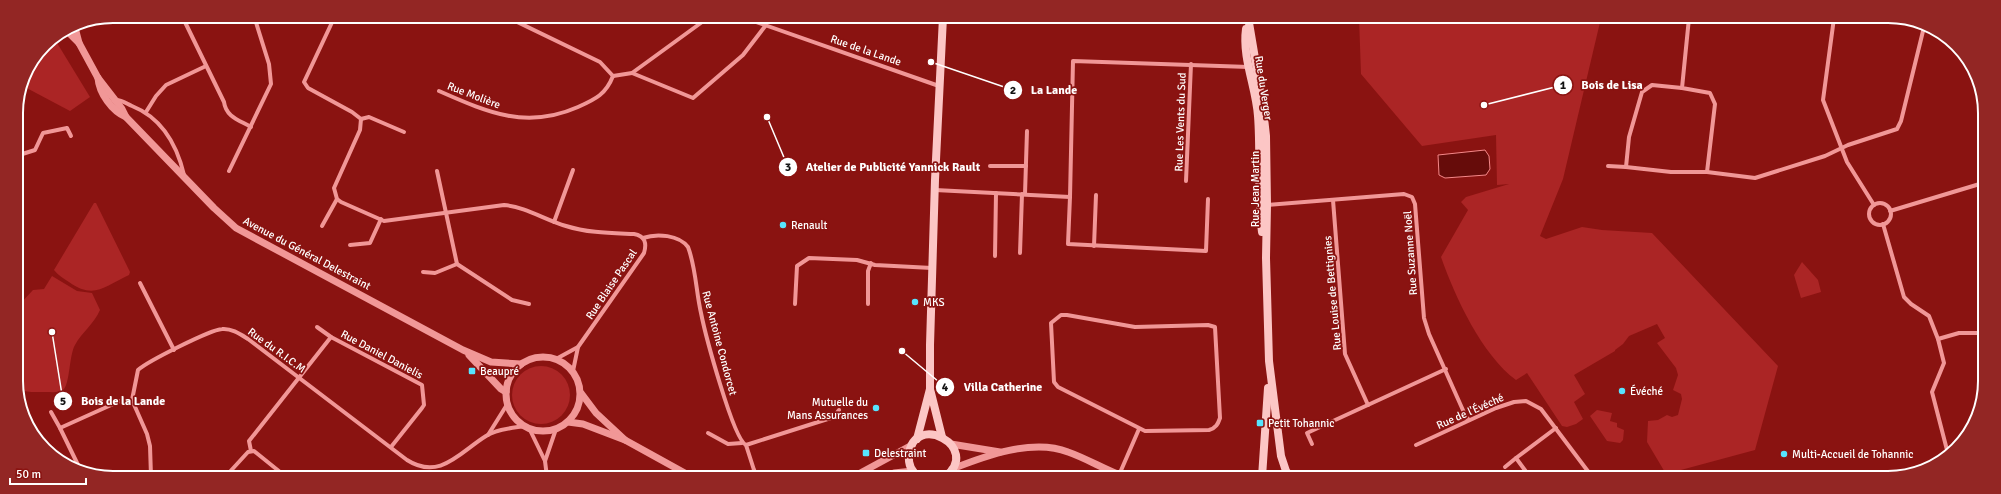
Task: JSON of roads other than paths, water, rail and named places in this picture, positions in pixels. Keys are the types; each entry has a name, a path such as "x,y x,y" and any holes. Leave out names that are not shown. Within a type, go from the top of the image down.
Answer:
{"main road":[{"path":"915,471 909,458 930,389 932,268 944,23"},
{"name":"Rue du Verger","path":"1247,23 1245,34 1248,66 1258,111 1259,187 1266,258"},
{"name":"Rue Jean Martin","path":"1249,23 1260,84 1265,132 1267,205 1266,258 1269,361 1263,471"},
{"name":"Rue Jean Martin","path":"1269,361 1281,456 1286,471"},
{"path":"930,389 942,436"},
{"path":"915,442 932,434 942,436 951,444 955,456 952,469"}],"street":[{"path":"185,23 228,114 251,127"},
{"path":"229,171 272,82 269,64 256,23"},
{"path":"332,23 304,82 308,88 352,112 361,119"},
{"path":"519,23 600,62 613,76 632,73 701,23"},
{"name":"Rue de la Lande","path":"760,23 940,86"},
{"path":"1682,88 1688,23"},
{"path":"1833,23 1823,100 1847,162 1874,205"},
{"path":"632,73 693,98 743,55 766,25"},
{"path":"1608,166 1671,172 1707,172 1755,178 1825,156 1842,148 1897,129 1901,121 1923,30"},
{"name":"Avenue du Général Delestraint","path":"76,31 79,43 98,78 122,109 126,117 184,178 224,217 248,235 464,350 491,362 521,364"},
{"name":"Avenue du Général Delestraint","path":"70,34 79,43"},
{"name":"Rue Les Vents du Sud","path":"1070,197 1073,61 1191,64 1235,67 1248,66"},
{"name":"Rue Les Vents du Sud","path":"1186,181 1191,64"},
{"path":"146,112 156,96 166,85 206,66"},
{"name":"Rue Molière","path":"439,91 495,114 518,118 544,117 572,110 596,98 608,88 613,76"},
{"name":"Avenue du Général Delestraint","path":"98,78 99,84 106,98 118,114 126,117"},
{"path":"1626,167 1629,137 1642,92 1652,85 1705,91 1710,93 1714,99 1707,172"},
{"path":"114,100 117,99 146,112 168,134 181,165 184,178"},
{"path":"361,119 369,117 404,132"},
{"path":"322,226 337,199 334,188 360,130 361,119"},
{"path":"23,154 35,150 43,133 67,128 72,136"},
{"path":"1020,253 1028,131"},
{"path":"990,166 1026,166"},
{"path":"554,222 573,170"},
{"path":"437,171 457,264 512,300 529,304"},
{"path":"1890,211 1978,185"},
{"path":"935,190 1070,197 1068,244 1206,251 1208,199"},
{"path":"995,256 996,193"},
{"name":"Rue Suzanne Noël","path":"1267,205 1404,194 1412,197 1415,204 1424,318 1429,334 1446,369 1466,417 1469,420"},
{"path":"1094,246 1096,195"},
{"name":"Rue Blaise Pascal","path":"337,199 340,202 388,221 504,205 517,206 554,222 593,232 640,235 643,238 646,248 644,254 578,347 573,371"},
{"name":"Rue Louise de Bettignies","path":"1333,200 1345,354 1368,405"},
{"path":"1884,204 1890,211 1890,218 1883,224 1873,223 1869,217 1870,210 1874,205 1884,204"},
{"path":"350,245 370,243 381,219"},
{"path":"1883,224 1904,296 1911,304 1929,316 1938,339 1944,363 1932,392 1948,448"},
{"name":"Rue Antoine Condorcet","path":"643,238 650,236 674,238 684,242 688,247 701,313 727,406 754,470"},
{"path":"795,304 797,266 809,258 857,260 871,264 932,268"},
{"path":"423,272 435,273 457,264"},
{"path":"868,304 868,272 871,264"},
{"path":"140,283 174,350"},
{"path":"1067,315 1135,327 1208,325 1215,328 1220,418 1218,423 1210,430 1145,431 1140,429 1055,384 1051,323 1055,319 1067,315"},
{"name":"Rue Daniel Danielis","path":"316,327 422,385 424,405 390,447"},
{"name":"Rue du R.I.C.M","path":"132,400 138,370 215,330 223,329 230,330 248,339 411,463 425,467 437,467 457,458 487,435 508,403"},
{"path":"1938,339 1959,333 1978,334"},
{"name":"Rue Daniel Danielis","path":"251,451 249,441 331,336"},
{"name":"Rue Blaise Pascal","path":"556,358 578,347"},
{"name":"Avenue du Général Delestraint","path":"464,350 501,389 506,392"},
{"path":"581,393 575,414 568,422 556,429 542,431 527,427 516,419 508,403 506,392 511,376 521,364 538,357 556,358 573,371 577,378 581,393 596,414 617,431 625,440"},
{"path":"1312,444 1307,433 1446,369"},
{"path":"60,428 120,401 132,400 147,434 150,446 151,471"},
{"name":"Rue de l'Évéché","path":"1416,445 1469,420 1514,402 1526,401 1541,409 1589,471"},
{"path":"708,433 728,444 744,444 834,416 839,410"},
{"path":"51,412 77,464"},
{"path":"568,422 583,424 625,440 681,471"},
{"path":"527,427 545,461 546,471"},
{"name":"Rue du R.I.C.M","path":"487,435 506,429 527,427"},
{"path":"1505,467 1556,428"},
{"path":"545,461 556,429"},
{"path":"1124,471 1140,429"},
{"path":"864,471 915,442"},
{"path":"951,444 1003,452"},
{"path":"952,469 1003,452 1024,449 1057,449 1068,451 1111,471"},
{"path":"230,471 242,457 251,451 257,452 279,471"},
{"path":"1516,458 1525,471"}],"place":[{"name":"La Lande","path":"931,62"},
{"name":"Bois de Lisa","path":"1484,105"},
{"name":"Atelier de Publicité Yannick Rault","path":"767,117"},
{"name":"Renault","path":"783,225"},
{"name":"MKS","path":"915,302"},
{"name":"Bois de la Lande","path":"52,332"},
{"name":"Villa Catherine","path":"902,351"},
{"name":"Beaupré","path":"472,371"},
{"name":"Évéché","path":"1622,391"},
{"name":"Mutuelle du Mans Assurances","path":"876,408"},
{"name":"Petit Tohannic","path":"1260,423"},
{"name":"Delestraint","path":"866,453"},
{"name":"Multi-Accueil de Tohannic","path":"1784,454"}]}
